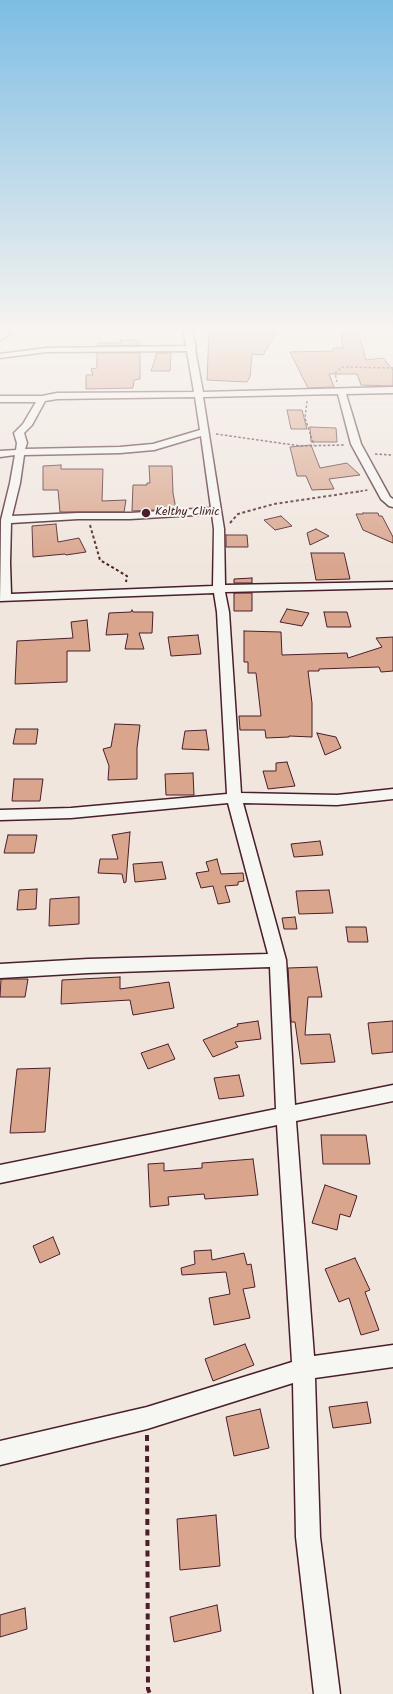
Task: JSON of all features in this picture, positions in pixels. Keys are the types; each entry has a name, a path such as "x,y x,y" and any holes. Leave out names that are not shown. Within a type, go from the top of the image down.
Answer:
{"street":[{"path":"34,411 27,425 19,433 22,443 15,483 6,520 3,598 219,589 393,585"},
{"path":"202,411 219,528 219,589 223,612 234,798 278,960 286,1116 304,1369 308,1537 327,1694"},
{"path":"345,411 357,445 386,499 393,504"},
{"path":"0,454 20,452 120,450 154,447 205,432"},
{"path":"6,520 216,511"},
{"path":"0,815 72,813 234,798 337,800 393,794"},
{"path":"0,971 88,966 278,960"},
{"path":"0,1174 393,1093"},
{"path":"0,1453 147,1418 304,1369 393,1356"}],"path":[{"path":"306,411 305,418 314,445"},
{"path":"205,432 301,446 357,445"},
{"path":"219,528 232,523 238,514 274,504 380,488"},
{"path":"88,517 100,560 127,576 125,594"},
{"path":"144,1694 149,1692 147,1418"}],"building":[{"path":"287,411 302,411 307,429 291,429"},
{"path":"310,427 336,428 337,442 311,442"},
{"path":"311,445 320,468 347,463 360,475 329,479 334,489 312,490 306,476 297,476 290,447"},
{"path":"61,465 61,469 103,469 102,501 126,500 124,512 60,512 58,490 43,490 43,466"},
{"path":"149,466 172,466 173,493 176,509 132,511 133,485 147,485 147,483 150,483"},
{"path":"378,513 379,516 382,516 393,537 393,543 363,530 356,514"},
{"path":"281,516 292,526 275,530 264,520"},
{"path":"56,524 58,542 79,538 86,552 33,557 32,526"},
{"path":"316,529 329,536 310,545 307,533"},
{"path":"226,535 247,535 248,547 226,547"},
{"path":"311,553 344,553 350,579 316,580"},
{"path":"252,578 252,583 234,583 234,579"},
{"path":"234,593 252,593 252,611 234,611"},
{"path":"287,609 309,613 302,626 280,622"},
{"path":"132,610 133,612 153,612 152,633 139,633 144,649 125,649 128,634 106,635 109,613 131,612"},
{"path":"324,612 347,612 351,627 327,627"},
{"path":"87,620 90,651 67,651 67,682 15,684 17,641 73,638 71,622"},
{"path":"244,631 281,632 282,655 347,653 348,658 382,647 376,638 393,637 393,671 381,672 379,667 319,669 319,671 308,671 312,703 312,737 289,736 266,738 265,730 240,730 239,716 261,716 256,673 248,673 248,662 244,662"},
{"path":"198,635 201,654 171,656 168,637"},
{"path":"115,724 140,725 137,748 137,779 108,780 109,766 103,749 111,747"},
{"path":"16,729 38,729 36,744 13,744"},
{"path":"206,730 209,750 182,749 185,731"},
{"path":"317,733 336,737 341,748 325,755"},
{"path":"287,762 295,786 268,789 263,771 276,771 276,763"},
{"path":"193,773 194,795 166,795 165,774"},
{"path":"14,779 43,779 40,801 12,801"},
{"path":"130,832 126,882 124,883 122,874 98,873 100,859 118,859 112,835"},
{"path":"8,835 37,835 34,853 4,853"},
{"path":"320,841 323,855 294,857 291,844"},
{"path":"217,859 221,874 243,873 244,881 238,882 238,885 225,886 230,902 218,904 213,886 201,888 196,873 209,871 206,862"},
{"path":"162,862 166,879 135,882 133,864"},
{"path":"37,889 36,909 17,910 19,890"},
{"path":"329,890 333,913 299,914 296,891"},
{"path":"79,897 79,924 49,926 50,899"},
{"path":"295,917 297,929 284,929 282,918"},
{"path":"346,927 366,927 368,942 348,942"},
{"path":"317,967 322,997 308,997 305,1035 330,1034 335,1062 301,1064 295,1022 291,1022 288,968"},
{"path":"120,977 120,989 169,982 174,1008 133,1015 130,1000 61,1004 62,980"},
{"path":"1,979 28,979 25,997 0,997"},
{"path":"258,1021 261,1039 235,1042 238,1047 213,1057 203,1040 238,1026 237,1024"},
{"path":"393,1021 393,1052 372,1054 368,1023"},
{"path":"168,1044 175,1059 148,1069 141,1053"},
{"path":"50,1068 45,1132 10,1133 17,1069"},
{"path":"239,1075 244,1096 219,1099 214,1078"},
{"path":"321,1135 366,1135 370,1164 323,1164"},
{"path":"253,1159 258,1195 205,1199 204,1194 168,1197 169,1205 150,1207 148,1164 164,1163 164,1171 202,1168 202,1163"},
{"path":"325,1185 357,1196 350,1217 340,1214 337,1230 312,1223"},
{"path":"53,1237 60,1254 40,1263 33,1246"},
{"path":"211,1250 212,1260 244,1253 247,1265 251,1264 255,1287 243,1289 250,1318 214,1325 209,1298 230,1294 226,1272 182,1275 181,1268 195,1264 194,1251"},
{"path":"355,1258 370,1290 365,1292 379,1330 361,1335 349,1298 339,1302 325,1269"},
{"path":"245,1344 254,1365 213,1381 205,1359"},
{"path":"367,1402 371,1423 333,1428 329,1407"},
{"path":"260,1409 269,1448 234,1456 226,1417"},
{"path":"216,1515 220,1566 180,1570 177,1519"},
{"path":"217,1605 221,1631 174,1642 170,1617"},
{"path":"25,1608 27,1629 0,1637 0,1615"}],"place":[{"name":"Kelthy Clinic","path":"146,513"}]}
